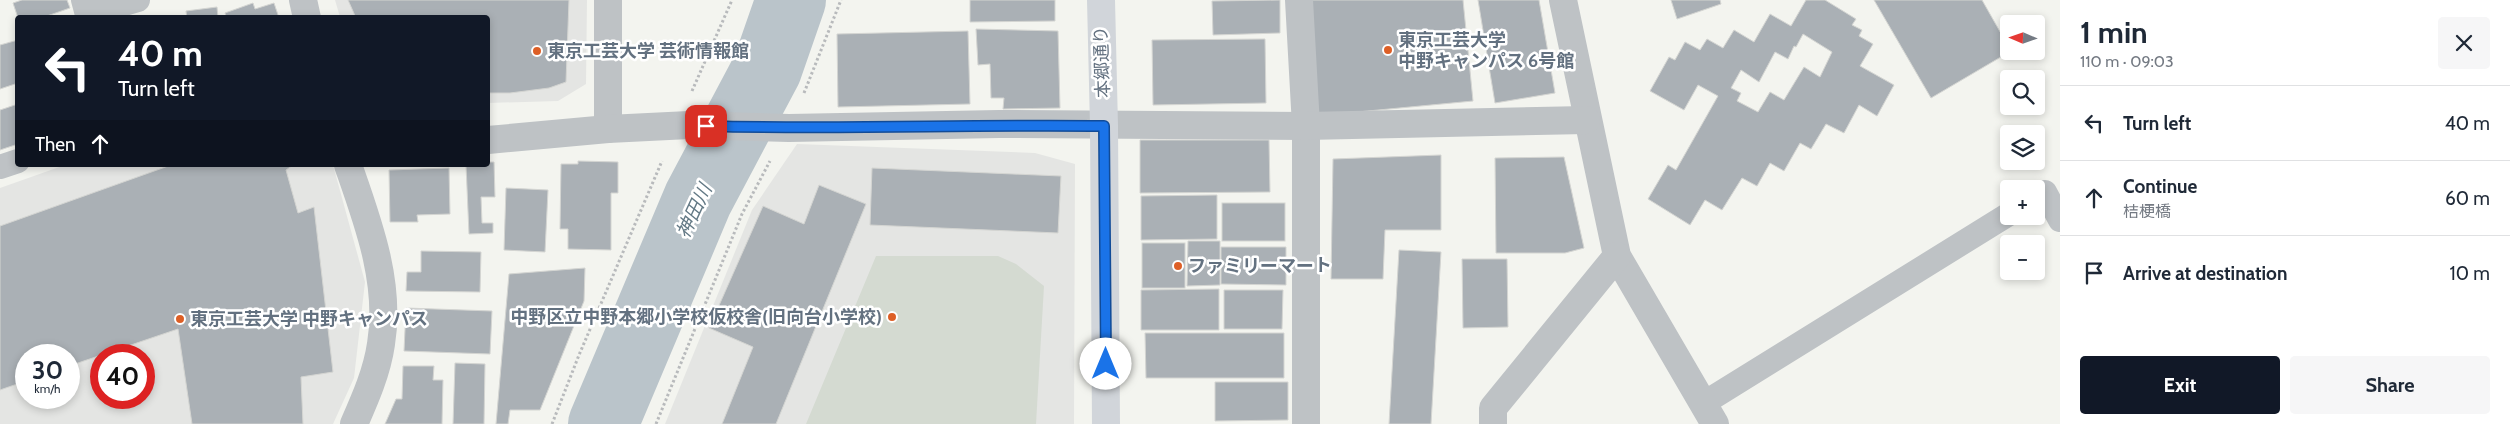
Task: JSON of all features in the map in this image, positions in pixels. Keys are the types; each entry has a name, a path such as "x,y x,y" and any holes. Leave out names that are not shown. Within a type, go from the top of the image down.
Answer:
{"street":[{"path":"303,0 306,15"},
{"path":"608,0 608,129"},
{"name":"本郷通り","path":"1101,0 1104,126 1106,424"},
{"path":"1299,0 1306,126 1306,424"},
{"path":"1563,0 1586,120 1617,256 1710,413"},
{"path":"490,140 608,129 682,126 780,128 999,124 1306,126 1586,120"},
{"path":"349,167 369,224 380,270 383,308 381,345 368,392 354,424"},
{"path":"1493,424 1493,408 1617,256"}],"lane":[{"path":"83,11 138,0"},
{"path":"0,167 15,163"},
{"path":"2047,191 2060,220"},
{"path":"1710,413 2000,220"}],"path":[{"path":"552,424 682,126 732,0"},
{"path":"656,424 742,214 780,128 818,61 841,0"}],"shaded area":[{"name":"東京工芸大学 芸術情報館","path":"335,0 587,0 586,84 558,101 490,103 490,15 339,15"},
{"name":"中野区立中野本郷小学校仮校舎(旧向台小学校)","path":"797,144 1035,153 1075,164 1074,424 665,424 752,210"},
{"name":"東京工芸大学 中野キャンパス","path":"59,167 334,167 365,282 354,378 333,424 0,424 0,188"},
{"path":"876,256 998,256 1016,264 1044,286 1036,424 806,424"}],"building":[{"path":"22,0 67,0 70,8 50,15 17,15 13,3"},
{"name":"東京工芸大学 芸術情報館","path":"348,0 569,0 566,82 549,88 510,93 490,93 490,15 355,15"},
{"path":"970,0 1055,0 1055,21 970,22"},
{"path":"1280,0 1280,33 1213,35 1212,1"},
{"name":"東京工芸大学 中野キャンパス 6号館","path":"1304,0 1463,0 1473,101 1315,116"},
{"path":"1478,0 1539,0 1555,93 1495,103"},
{"path":"1671,0 1720,0 1721,4 1677,19"},
{"path":"1806,0 1825,0 1856,19 1852,25 1862,30 1859,36 1873,44 1860,66 1894,85 1877,116 1859,105 1844,133 1826,124 1811,149 1800,143 1784,171 1770,163 1757,186 1742,178 1722,210 1705,200 1690,225 1648,199 1668,165 1676,170 1718,96 1698,85 1684,110 1650,91 1669,57 1675,60 1685,42 1700,50 1707,39 1723,48 1734,30 1754,42 1770,14 1791,26","holes":["1803,34 1832,52 1820,77 1804,67 1784,100 1770,92 1758,112 1737,101 1741,93 1731,88 1741,70 1759,82 1775,52 1788,59 1794,46 1796,47"]},
{"path":"1874,0 1982,0 2000,32 2000,57 1931,98"},
{"path":"253,3 255,9 274,3 278,15 226,15 225,13"},
{"path":"217,7 218,15 187,15 186,11"},
{"path":"976,29 1058,31 1060,108 1003,109 1004,98 991,98 990,64 978,65"},
{"path":"968,31 970,104 838,107 837,34"},
{"path":"1265,39 1266,103 1153,105 1152,40"},
{"path":"15,41 15,84 0,89 0,45"},
{"path":"15,105 15,145 0,150 0,110"},
{"path":"1140,140 1269,140 1270,192 1140,193"},
{"path":"1441,155 1441,230 1385,230 1383,279 1331,279 1333,159"},
{"path":"1564,157 1584,248 1565,253 1496,253 1495,158"},
{"path":"578,161 618,162 618,193 611,193 611,250 568,249 568,229 560,229 561,164 578,164"},
{"path":"490,162 494,162 495,197 481,197 482,223 493,223 493,233 469,234 466,167 490,167"},
{"name":"東京工芸大学 中野キャンパス","path":"165,167 290,167 286,170 298,213 314,207 333,372 301,377 303,424 192,424 178,329 134,344 90,344 90,359 80,362 80,344 15,344 15,385 0,390 0,226"},
{"path":"449,168 450,214 417,215 418,222 390,222 389,170"},
{"path":"872,168 1061,176 1058,233 870,225"},
{"path":"819,185 866,204 776,424 722,424 753,347 709,328 763,206 804,224"},
{"path":"506,188 548,190 545,252 504,250"},
{"path":"1217,195 1217,239 1141,240 1141,196"},
{"path":"1222,203 1285,203 1285,241 1222,241"},
{"path":"1188,241 1220,241 1220,285 1187,286"},
{"path":"1142,243 1185,243 1185,288 1142,288"},
{"path":"1221,247 1286,247 1286,285 1221,284"},
{"path":"1399,250 1441,252 1431,424 1389,424"},
{"path":"421,251 481,252 480,292 406,291 407,272 421,272"},
{"path":"1462,259 1507,259 1508,327 1463,328"},
{"path":"585,268 584,301 540,410 510,410 508,424 496,424 509,274"},
{"path":"1219,289 1219,330 1141,330 1141,290"},
{"path":"1224,290 1283,290 1282,329 1224,329"},
{"path":"406,308 492,311 490,354 404,351"},
{"path":"1145,333 1284,333 1284,378 1146,378"},
{"path":"455,363 485,364 484,424 453,424"},
{"path":"403,366 434,366 433,380 443,380 442,424 385,424 396,399 402,399"},
{"path":"1215,382 1288,382 1288,420 1215,421"}],"waterway":[{"name":"神田川","path":"603,424 698,199 767,69 791,0"}],"place":[{"name":"東京工芸大学 中野キャンパス 6号館","path":"1388,50"},
{"name":"東京工芸大学 芸術情報館","path":"537,51"},
{"name":"ファミリーマート","path":"1178,266"},
{"name":"中野区立中野本郷小学校仮校舎(旧向台小学校)","path":"892,317"},
{"name":"東京工芸大学 中野キャンパス","path":"180,319"}],"route":[{"path":"706,126 789,128 999,124 1104,126 1106,364"}]}
